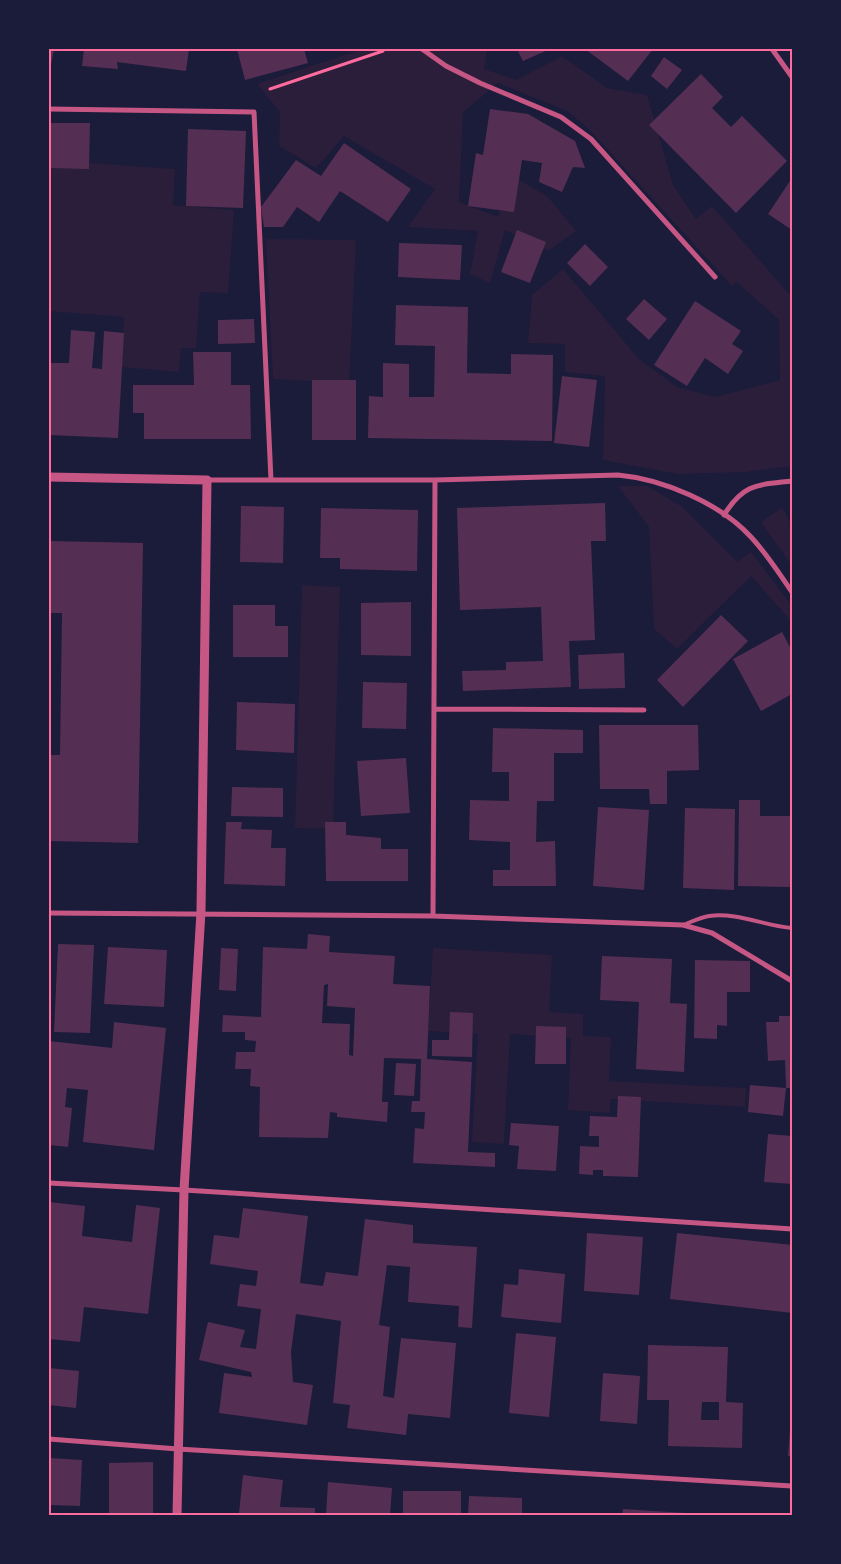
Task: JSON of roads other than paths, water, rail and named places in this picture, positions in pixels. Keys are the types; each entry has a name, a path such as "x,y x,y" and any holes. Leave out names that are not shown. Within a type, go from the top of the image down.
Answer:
{"street":[{"path":"422,49 446,66 480,83 561,117 591,139 715,277"},
{"path":"772,49 792,77"},
{"path":"49,109 254,112 271,480"},
{"path":"49,477 207,480 435,480 618,475 638,477 668,485 724,515 750,536 792,592"},
{"path":"177,1515 184,1190 201,912 207,480"},
{"path":"434,916 435,480"},
{"path":"724,515 741,492 759,484 792,481"},
{"path":"434,709 644,710"},
{"path":"49,913 201,912 434,916 683,925 712,933 792,981"},
{"path":"49,1183 792,1229"},
{"path":"49,1439 178,1449 792,1486"}],"lane":[{"path":"683,925 709,916 723,916 770,926 792,928"}]}
